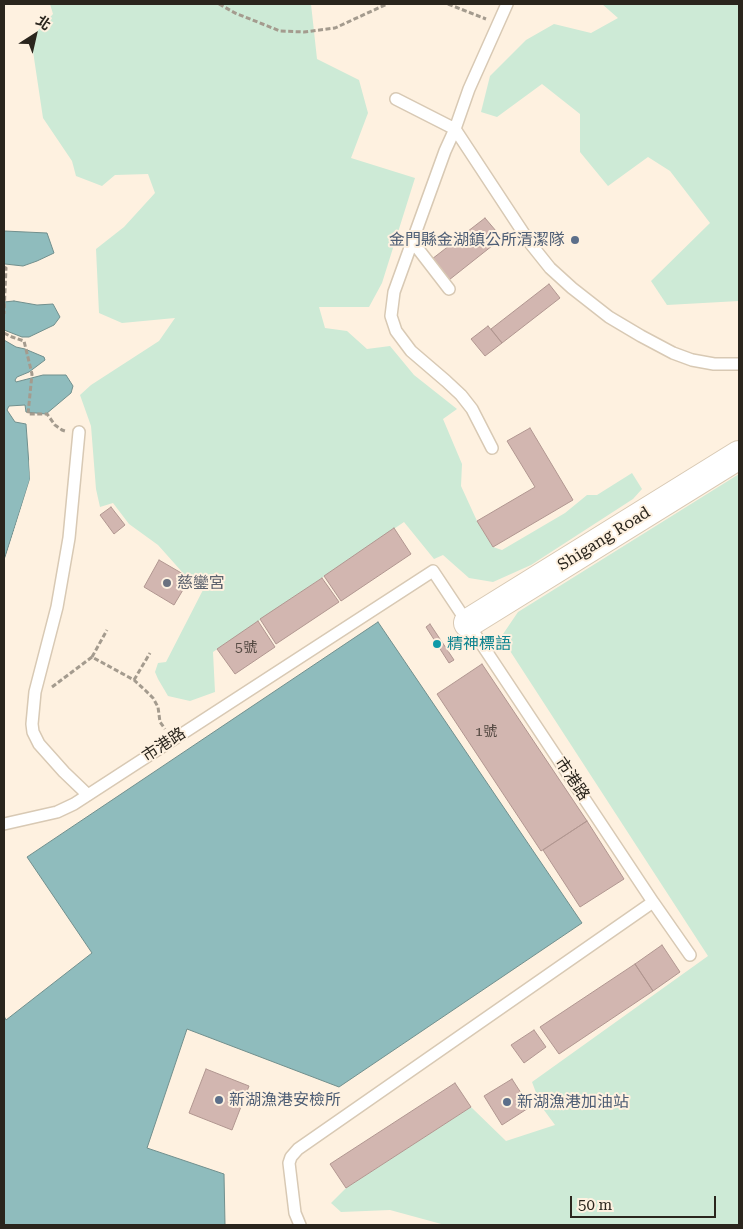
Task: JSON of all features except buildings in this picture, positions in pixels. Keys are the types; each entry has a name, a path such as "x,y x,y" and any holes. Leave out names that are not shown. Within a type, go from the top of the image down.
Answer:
{"street":[{"name":"Shigang Road","path":"468,623 739,455"}],"lane":[{"path":"492,448 472,409 461,395 411,351 396,331 391,316 394,292 445,151 507,4"},
{"path":"396,99 455,129 530,243 550,268 609,317 673,353 692,360 714,364 739,364"},
{"path":"412,241 449,289"},
{"path":"79,432 69,538 57,606 35,692 33,732 39,744 57,765 88,795"},
{"name":"市港路","path":"4,824 58,812 74,804 433,571 690,955"},
{"path":"300,1225 294,1213 289,1163 291,1157 298,1149 653,902"}],"path":[{"path":"219,4 235,13 280,30 304,32 335,28 387,4"},
{"path":"448,4 498,24"},
{"path":"4,267 6,268 4,314"},
{"path":"4,333 24,341 32,374 28,414 47,414 55,425 62,430 79,432"},
{"path":"34,705 47,691 92,657 107,630"},
{"path":"134,680 150,653"},
{"path":"92,657 134,680 153,698 158,707 160,722 172,740"}],"green space":[{"path":"50,4 311,4 317,59 359,80 368,113 351,158 415,178 382,283 369,307 319,307 325,328 347,331 367,349 390,346 414,375 457,409 443,419 462,464 461,486 477,521 493,547 502,550 565,513 587,495 597,495 632,473 642,489 633,499 531,565 493,582 469,578 443,555 434,559 404,522 213,652 215,692 190,701 168,696 155,672 158,663 166,662 204,588 183,573 158,545 129,524 113,503 100,507 96,489 91,426 80,395 91,385 159,341 175,318 122,323 99,313 96,249 124,227 155,193 148,174 115,175 102,186 76,176 72,161 43,118 31,38 53,14"},
{"path":"602,4 739,4 739,301 667,305 651,281 710,223 670,171 648,157 608,186 580,152 580,114 542,84 497,117 481,112 490,76 526,40 554,24 591,33 618,18"},
{"path":"739,474 739,1225 445,1225 390,1210 341,1212 331,1203 346,1188 471,1107 506,1141 555,1125 541,1106 532,1082 708,956 501,637 518,612"}],"water":[{"path":"4,231 47,233 54,253 23,266 5,264"},
{"path":"14,301 37,305 53,304 60,317 54,325 29,337 22,337 4,330 4,302"},
{"path":"4,340 16,347 44,357 45,360 29,372 17,377 16,382 43,375 66,375 73,386 71,393 46,414 26,412 25,405 9,406 7,410 15,422 26,424 30,479 4,560"},
{"path":"378,622 582,923 339,1087 187,1029 147,1148 224,1174 225,1225 4,1225 4,1016 6,1020 92,953 27,857"}],"pier":[{"path":"29,460 31,460 32,479 7,560 4,563 30,479"}],"place":[{"name":"金門縣金湖鎮公所清潔隊","path":"575,240"},
{"name":"慈鑾宮","path":"167,583"},
{"name":"精神標語","path":"437,644"},
{"name":"新湖漁港安檢所","path":"219,1100"},
{"name":"新湖漁港加油站","path":"507,1102"}]}
